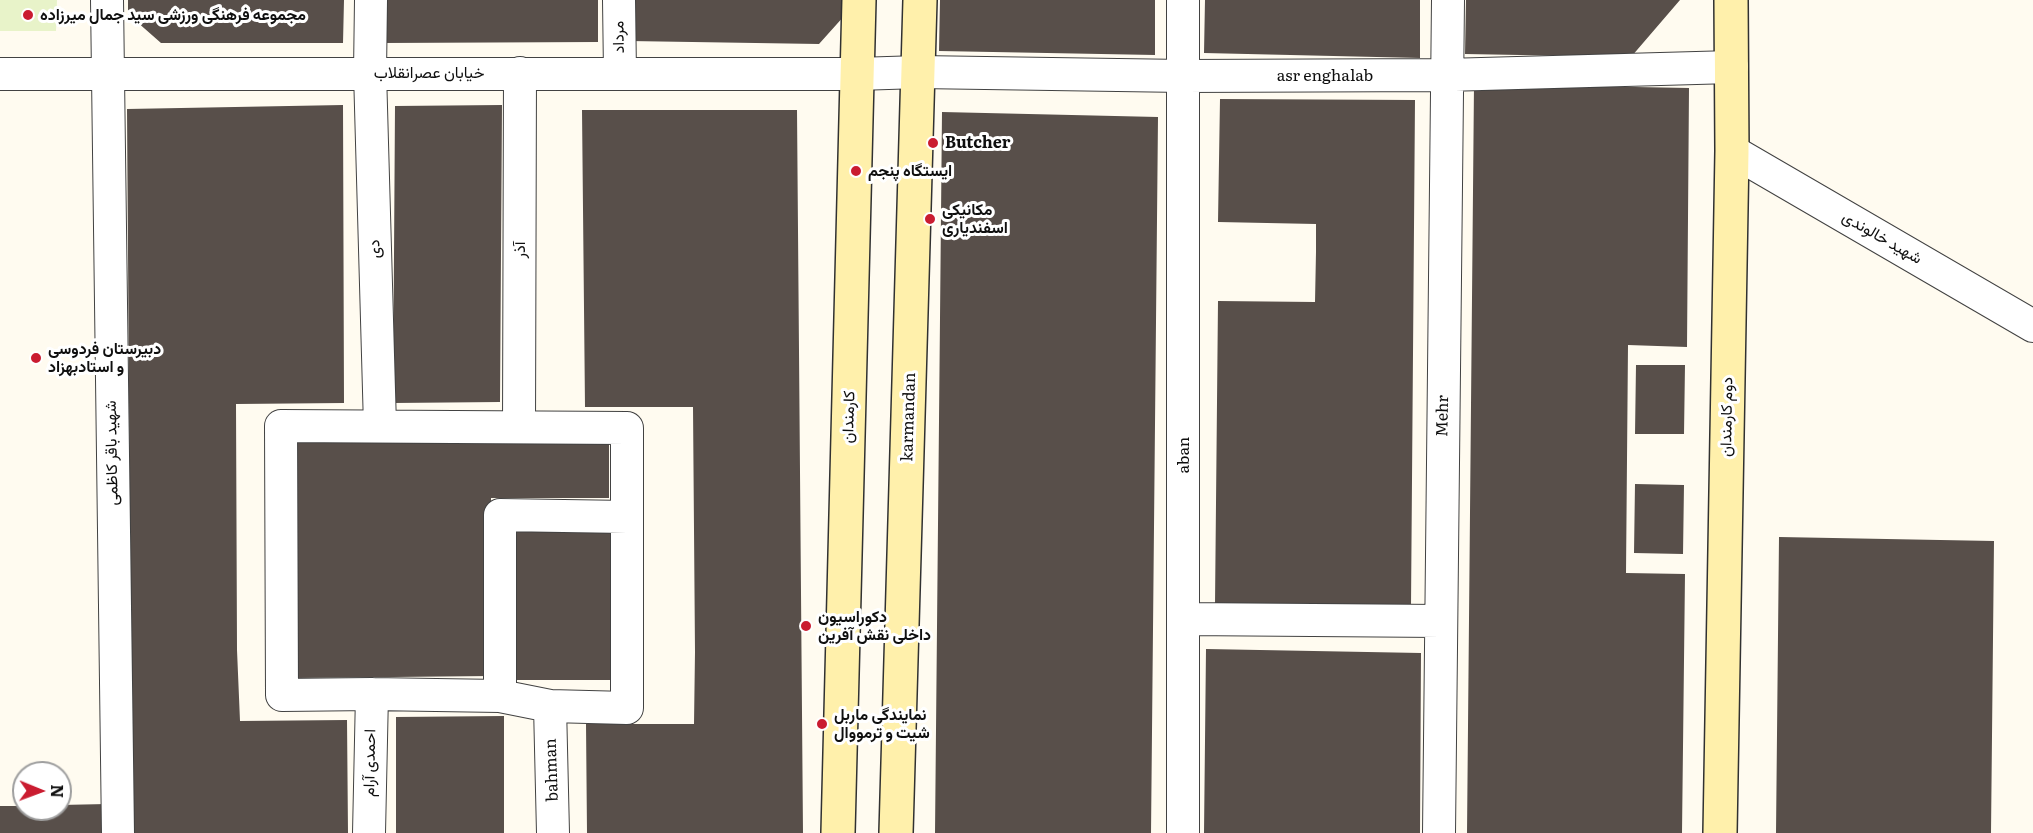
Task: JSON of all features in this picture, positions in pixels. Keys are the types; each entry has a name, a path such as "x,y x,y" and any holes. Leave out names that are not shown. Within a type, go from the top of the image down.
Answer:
{"main road":[{"name":"کارمندان","path":"838,833 859,0"},
{"name":"karmandan","path":"896,833 920,0"},
{"name":"دوم کارمندان","path":"1720,833 1732,151 1731,0"}],"street":[{"name":"شهید باقر کاظمی","path":"107,0 118,833"},
{"name":"دی","path":"371,0 370,72 380,426"},
{"name":"مرداد","path":"619,0 620,73"},
{"name":"aban","path":"1183,0 1184,833"},
{"name":"Mehr","path":"1439,833 1448,0"},
{"name":"asr enghalab","path":"857,74 919,72 1184,76 1446,75 1732,67"},
{"name":"خیابان عصرانقلاب","path":"0,74 370,72 857,74"},
{"name":"آذر","path":"519,427 520,73"},
{"name":"شهید خالوندی","path":"1732,151 2033,326"},
{"path":"281,426 519,427 627,428 627,708 550,706 500,696 282,695 281,426"},
{"path":"500,696 500,515 627,517"},
{"path":"1184,620 1441,621"},
{"name":"احمدی آرام","path":"369,833 372,694"},
{"name":"bahman","path":"550,706 553,833"}],"green space":[{"name":"مجموعه فرهنگی ورزشی سید جمال میرزاده","path":"0,0 57,0 56,31 0,31"}],"building":[{"path":"128,0 344,0 343,43 161,43 128,14"},
{"path":"383,0 598,0 598,42 383,43"},
{"path":"629,0 845,0 845,15 819,44 629,41"},
{"path":"940,0 1155,0 1155,55 939,51"},
{"path":"1205,0 1420,0 1420,58 1204,53"},
{"path":"1466,0 1680,0 1631,57 1465,54"},
{"path":"1474,84 1689,88 1687,347 1628,345 1626,573 1685,574 1682,833 1467,833"},
{"path":"1220,99 1415,100 1411,606 1215,604 1218,301 1315,302 1316,252 1316,224 1218,222"},
{"path":"343,105 344,403 236,404 237,650 240,721 347,720 348,833 132,833 127,109"},
{"path":"502,105 500,402 393,403 395,106"},
{"path":"582,110 797,110 803,833 587,833 586,724 694,724 695,652 693,407 585,407"},
{"path":"942,112 1158,117 1151,833 935,833"},
{"path":"1636,365 1685,365 1684,434 1635,434"},
{"path":"609,438 609,498 491,498 491,676 296,678 297,440"},
{"path":"1635,484 1684,485 1683,554 1634,553"},
{"path":"514,528 612,528 611,680 514,680"},
{"path":"1779,537 1994,541 1991,833 1776,833"},
{"path":"1206,649 1421,653 1420,833 1204,833"},
{"path":"504,716 504,833 396,833 396,717"},
{"path":"107,804 107,833 0,833 0,806 12,806 12,821 72,821 72,805"}],"place":[{"name":"مجموعه فرهنگی ورزشی سید جمال میرزاده","path":"28,15"},
{"name":"Butcher","path":"933,143"},
{"name":"ایستگاه پنجم","path":"856,171"},
{"name":"مکانیکی اسفندیاری","path":"930,219"},
{"name":"دبیرستان فردوسی و استادبهزاد","path":"36,358"},
{"name":"دکوراسیون داخلی نقش آفرین","path":"806,626"},
{"name":"نمایندگی ماربل شیت و ترمووال","path":"822,724"}]}
